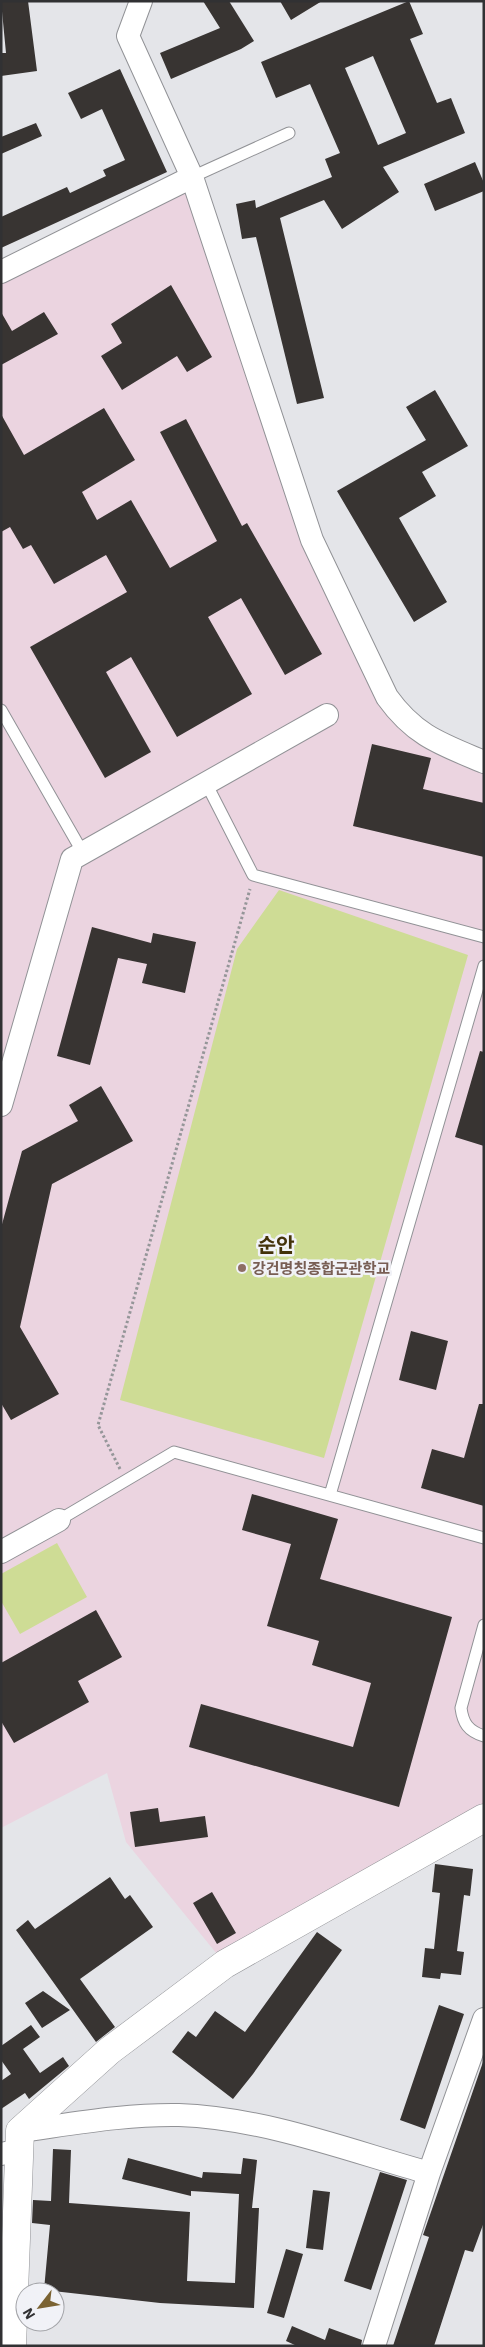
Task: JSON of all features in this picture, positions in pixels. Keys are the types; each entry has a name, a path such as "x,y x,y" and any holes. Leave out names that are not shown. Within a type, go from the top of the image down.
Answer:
{"street":[{"path":"142,1 128,36 192,177 312,540 387,696 402,716 421,734 484,762"},
{"path":"1,272 192,177"},
{"path":"1,1105 72,859 327,716"},
{"path":"1,1552 59,1520"},
{"path":"12,2346 14,2145 109,2051 225,1964 484,1818"},
{"path":"374,2346 429,2173 484,2019"},
{"path":"14,2145 116,2118 179,2115 259,2125 429,2173"}],"lane":[{"path":"192,177 289,133"},
{"path":"1,710 82,853"},
{"path":"206,783 253,875 484,937"},
{"path":"330,1495 484,966"},
{"path":"59,1520 174,1452 484,1538"},
{"path":"484,1626 461,1708 463,1721 468,1728 484,1736"}],"path":[{"path":"126,1480 98,1425 253,875"}],"shaded area":[{"name":"강건명칭종합군관학교","path":"192,177 260,382 387,697 484,762 484,1818 225,1964 126,1842 107,1773 1,1828 1,272"}],"green space":[{"path":"279,890 468,955 324,1458 120,1400 237,949"},
{"path":"57,1543 87,1597 20,1634 1,1601 1,1574"}],"building":[{"path":"1,1 28,1 37,71 1,76 1,53 6,53"},
{"path":"203,1 229,1 254,41 241,49 171,79 160,53 220,28"},
{"path":"280,1 322,1 291,20"},
{"path":"409,1 423,34 410,39 437,103 451,98 465,133 383,167 399,192 342,229 324,200 280,218 324,398 297,404 256,237 242,239 236,204 255,200 256,208 332,177 325,159 340,153 310,84 276,98 261,62","holes":["373,56 406,133 378,145 345,68"]},
{"path":"120,69 167,172 1,248 1,217 67,187 70,193 106,176 103,170 125,160 102,109 81,119 68,93"},
{"path":"36,123 42,136 1,154 1,137"},
{"path":"475,162 484,183 484,191 435,211 424,184"},
{"path":"171,285 212,357 187,372 177,356 122,390 101,356 122,343 111,324"},
{"path":"1,312 12,331 44,312 58,334 1,365"},
{"path":"435,390 468,446 422,472 436,496 399,518 447,602 414,622 337,491 426,440 406,407"},
{"path":"104,408 135,460 82,492 97,520 131,500 170,568 217,541 160,432 186,419 242,526 247,523 322,654 285,675 241,598 208,617 252,694 177,737 131,657 106,672 151,752 105,778 30,647 127,592 106,555 54,584 31,545 23,549 10,527 1,532 1,414 24,455"},
{"path":"372,744 431,758 423,789 484,803 484,857 353,826"},
{"path":"92,927 151,943 153,933 196,942 185,993 142,983 147,964 118,958 90,1065 57,1056"},
{"path":"480,1051 484,1052 484,1146 455,1137"},
{"path":"101,1086 133,1141 52,1184 20,1327 59,1394 11,1420 1,1403 1,1228 22,1151 78,1121 69,1105"},
{"path":"411,1331 448,1341 436,1390 399,1380"},
{"path":"479,1404 484,1404 484,1506 421,1488 432,1449 464,1458"},
{"path":"252,1494 338,1519 320,1579 452,1617 399,1807 189,1747 201,1704 353,1747 371,1683 312,1665 319,1641 267,1626 291,1544 242,1530"},
{"path":"96,1610 122,1657 78,1681 89,1702 14,1743 1,1721 1,1663"},
{"path":"158,1808 160,1822 205,1816 208,1837 135,1847 130,1812"},
{"path":"435,1864 473,1869 470,1896 464,1895 457,1951 464,1952 461,1975 441,1973 440,1979 422,1977 425,1948 434,1949 440,1893 432,1892"},
{"path":"110,1877 125,1899 130,1895 153,1927 80,1979 115,2027 96,2042 16,1930 28,1920 35,1929"},
{"path":"212,1892 236,1933 217,1944 193,1903"},
{"path":"317,1932 342,1950 233,2099 172,2052 188,2031 196,2037 215,2011 245,2032"},
{"path":"43,1991 70,2010 42,2028 25,2003"},
{"path":"439,2005 464,2014 425,2129 400,2120"},
{"path":"31,2025 40,2037 23,2049 40,2073 63,2057 69,2066 29,2099 25,2093 1,2109 1,2081 11,2074 1,2060 1,2046"},
{"path":"483,2062 484,2222 473,2252 465,2250 434,2346 393,2346 429,2237 423,2235"},
{"path":"53,2149 71,2150 69,2203 190,2212 187,2281 235,2283 239,2194 191,2191 191,2196 122,2179 128,2158 202,2178 203,2172 241,2174 243,2158 257,2160 252,2208 259,2208 254,2308 160,2303 65,2292 65,2282 45,2282 50,2225 32,2223 33,2200 51,2201"},
{"path":"380,2172 407,2180 371,2290 344,2281"},
{"path":"313,2190 330,2192 323,2250 306,2248"},
{"path":"286,2249 303,2254 284,2318 267,2313"},
{"path":"292,2326 325,2340 329,2328 362,2340 361,2346 297,2346 286,2341"}],"place":[{"name":"강건명칭종합군관학교","path":"242,1268"}],"district":[{"name":"순안","path":"276,1244"}]}
